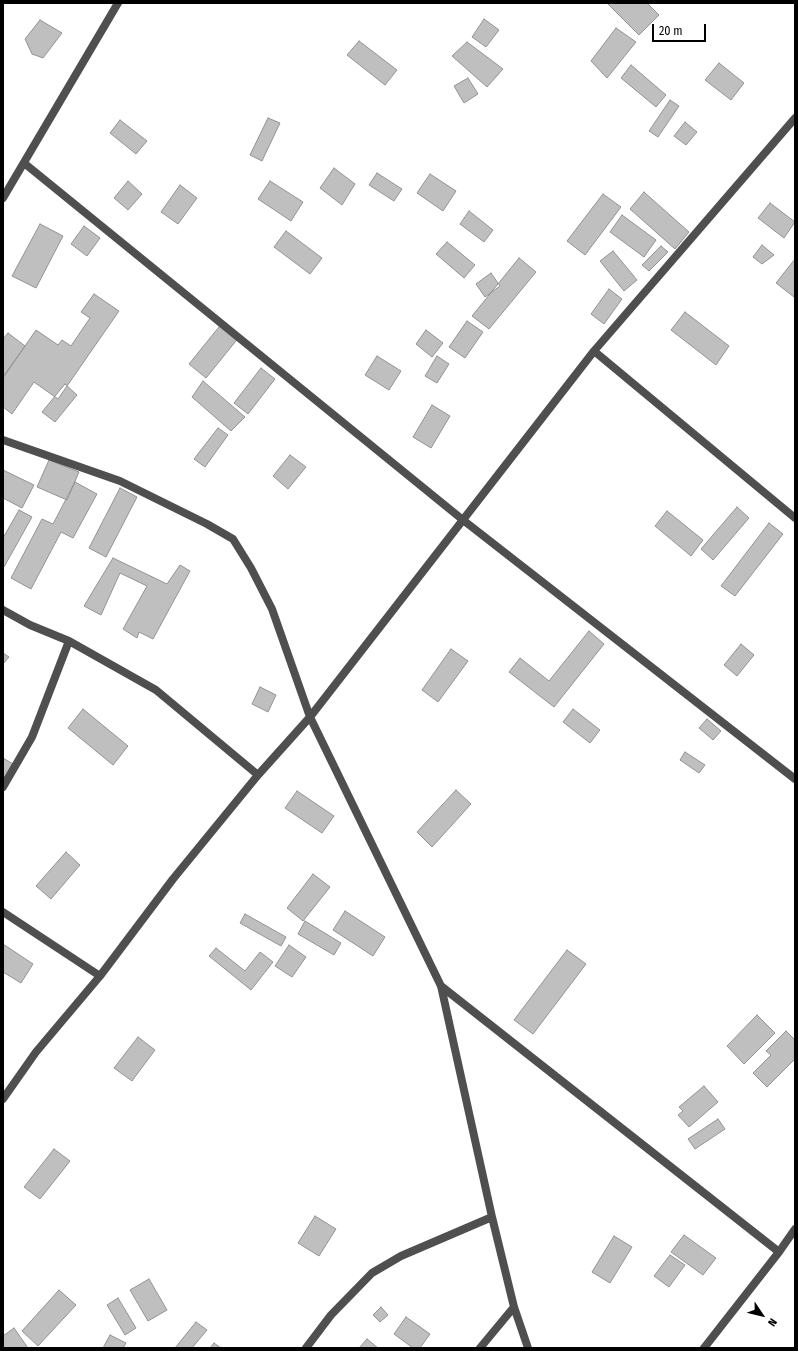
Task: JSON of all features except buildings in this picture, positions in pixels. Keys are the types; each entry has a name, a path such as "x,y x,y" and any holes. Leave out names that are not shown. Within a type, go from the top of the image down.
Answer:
{"street":[{"path":"3,198 118,3"},
{"path":"3,1099 36,1052 100,976 173,879 258,775 310,717 594,351 795,118"},
{"path":"24,163 463,520 795,779"},
{"path":"594,351 795,518"},
{"path":"3,440 120,481 207,524 233,539 251,568 272,609 310,717 442,986 492,1217 514,1307 528,1348"},
{"path":"3,610 30,625 69,641 156,690 258,775"},
{"path":"3,787 32,737 69,641"},
{"path":"3,912 100,976"},
{"path":"442,986 779,1252"},
{"path":"306,1348 331,1315 372,1273 401,1256 492,1217"},
{"path":"704,1348 779,1252 795,1229"},
{"path":"480,1348 514,1307"}]}
